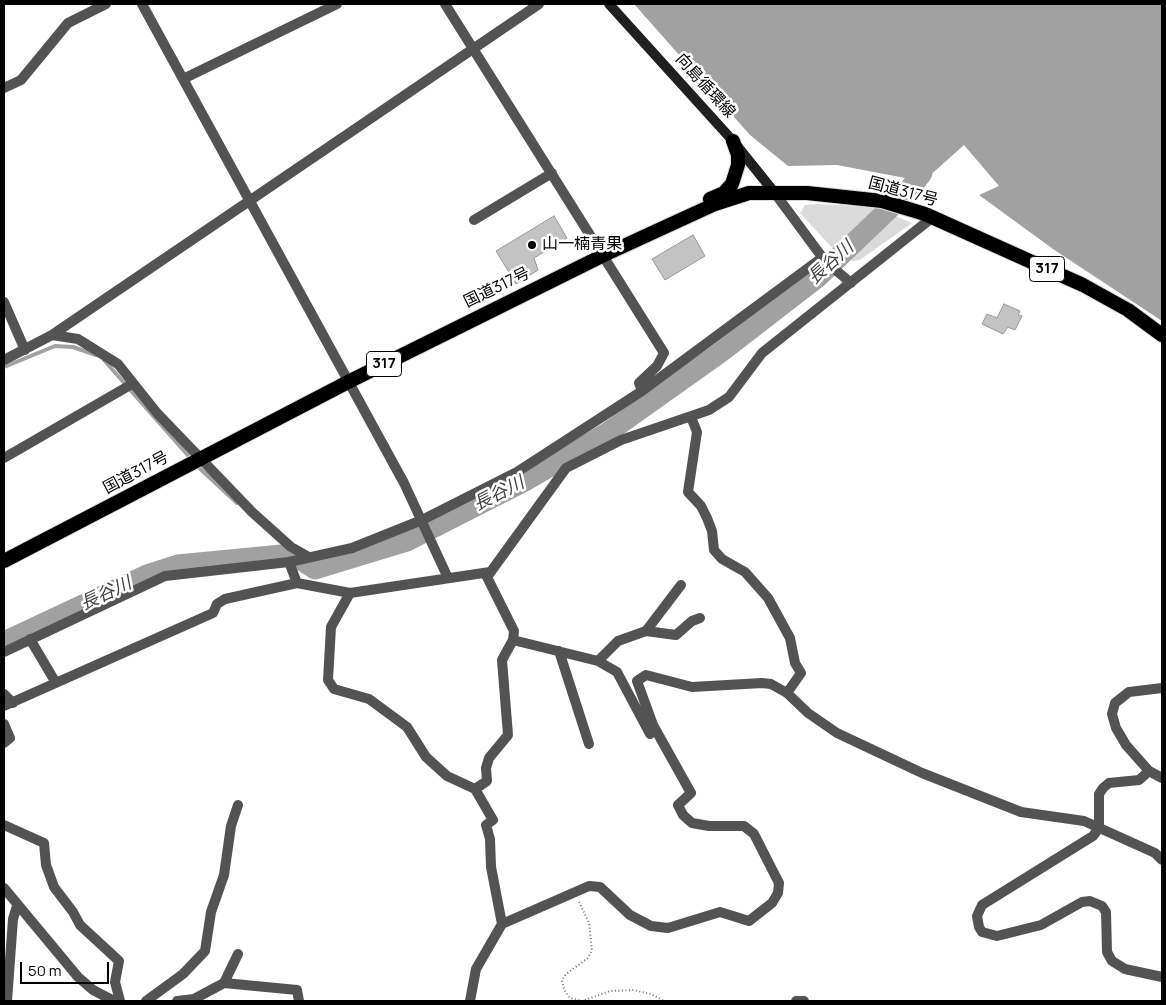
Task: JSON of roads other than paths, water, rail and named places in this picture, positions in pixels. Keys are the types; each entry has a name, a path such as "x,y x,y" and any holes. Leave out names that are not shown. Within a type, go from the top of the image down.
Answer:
{"highway":[{"path":"604,255 657,224 724,193 732,184 738,165 738,155 733,141"},
{"name":"国道317号","path":"4,562 350,381 604,255 714,204 749,193 774,192 882,201 929,215 1083,285 1128,310 1162,335"}],"main road":[{"name":"向島循環線","path":"609,4 733,141 774,192"}],"street":[{"path":"4,88 21,80 68,23 106,4"},
{"path":"142,4 350,381 404,483 448,578"},
{"path":"183,79 337,4"},
{"path":"445,4 664,353 657,366 639,383 642,390"},
{"path":"4,360 52,335 474,50 539,4"},
{"path":"474,220 552,173"},
{"path":"774,192 824,259 849,282"},
{"path":"475,790 487,781 486,768 489,758 508,735 502,660 513,640 514,631 488,577 566,468 620,440 709,410 729,397 762,353 929,215"},
{"path":"4,652 165,576 289,562 352,548 423,522 517,472 642,390 824,259"},
{"path":"4,302 25,350"},
{"path":"52,335 78,339 118,364 132,384 201,459 270,529 291,547 309,557"},
{"path":"4,458 132,384"},
{"path":"691,417 697,432 688,492 701,506 707,518 712,531 714,550 722,559 744,572 768,598 790,638 795,663 801,673 787,693"},
{"path":"289,562 297,583"},
{"path":"4,694 8,704 212,614 216,604 225,599 297,583 350,593 490,572"},
{"path":"646,631 681,585"},
{"path":"350,593 330,627 328,680 334,689 369,699 407,727 426,757 447,776 475,790 493,820 486,825 490,839 491,867 502,924"},
{"path":"598,661 618,641 646,631 676,635 692,621 700,618"},
{"path":"30,639 56,683"},
{"path":"513,640 598,661 617,672 650,734 653,725"},
{"path":"559,651 589,744"},
{"path":"470,1001 476,969 502,924 589,886 600,887 630,915 651,926 668,928 720,912 749,921 772,903 778,892 779,883 754,834 744,826 709,826 692,823 683,815 678,805 691,793 653,725 637,681 646,675 692,687 762,683 781,688 808,713 837,733 922,773 1021,812 1084,821 1155,853 1162,860"},
{"path":"1162,688 1129,692 1114,703 1112,714 1116,728 1126,745 1149,771 1162,778"},
{"path":"4,724 10,738 4,743"},
{"path":"1149,771 1139,780 1109,783 1103,788 1099,794 1099,828 1092,836 982,906 976,916 982,932 997,936 1041,925 1082,902 1090,901 1102,906 1106,912 1107,952 1112,961 1125,969 1162,977"},
{"path":"146,1001 183,974 205,951 211,912 224,875 231,826 238,805"},
{"path":"4,825 44,843 46,865 54,887 73,912 80,925 119,961 115,982 120,1001"},
{"path":"4,888 17,906 78,977 93,990 114,1001"},
{"path":"8,1001 12,919 17,906"},
{"path":"177,1001 194,1000 224,983 238,954"},
{"path":"224,983 297,990 299,1001"},
{"path":"796,1001 804,1001"}],"waterway":[{"name":"長谷川","path":"4,642 147,575 178,565 292,554 315,569 407,541 525,481 607,433 721,352 818,277 908,191 922,173"},
{"path":"4,367 55,346 73,347 96,355"},
{"path":"104,360 192,460"},
{"path":"196,465 237,503"}],"place":[{"name":"山一楠青果","path":"532,245"}]}
